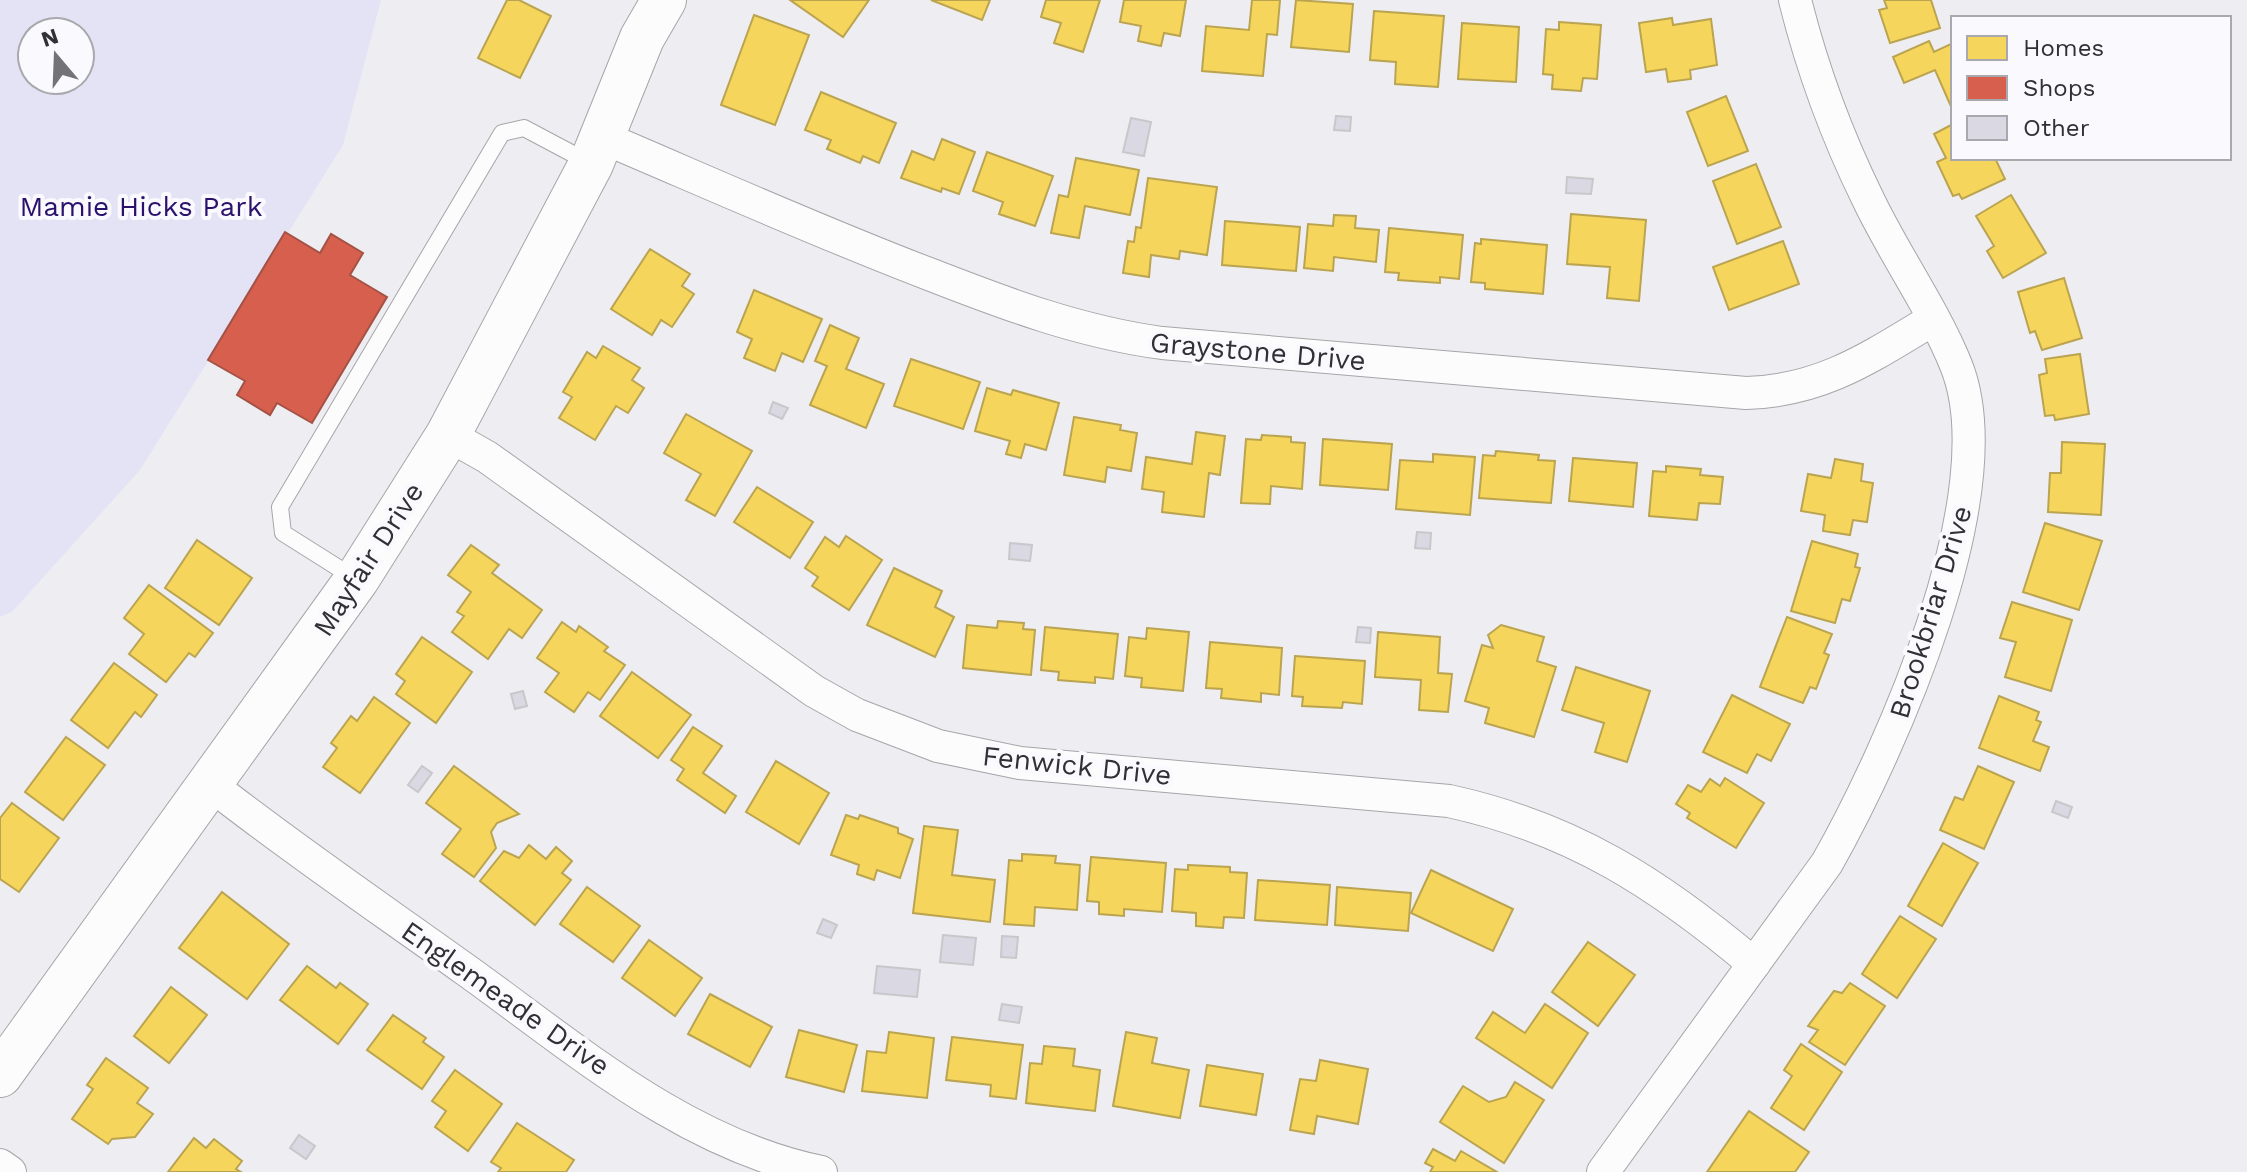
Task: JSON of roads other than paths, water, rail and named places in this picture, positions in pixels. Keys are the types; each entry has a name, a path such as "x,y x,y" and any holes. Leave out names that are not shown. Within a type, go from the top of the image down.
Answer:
{"street":[{"name":"Mayfair Drive","path":"0,1075 357,579 448,435 598,151 625,78 664,0"},
{"name":"Brookbriar Drive","path":"1603,1172 1827,863 1854,815 1887,746 1915,675 1951,558 1967,489 1971,423 1957,365 1867,198 1844,145 1795,0"},
{"name":"Graystone Drive","path":"598,151 1023,310 1107,334 1162,343 1746,393 1775,392 1832,377 1932,320"},
{"name":"Fenwick Drive","path":"448,435 487,457 814,691 892,730 938,746 1020,763 1434,799 1508,814 1573,840 1612,862 1668,898 1754,964"},
{"name":"Englemeade Drive","path":"211,785 592,1060 679,1119 782,1164 821,1172"},
{"path":"0,1165 10,1172"}],"lane":[{"path":"357,579 283,533 280,507 502,133 524,128 598,151"}],"park label":[{"name":"Mamie Hicks Park","path":"141,206"}]}
